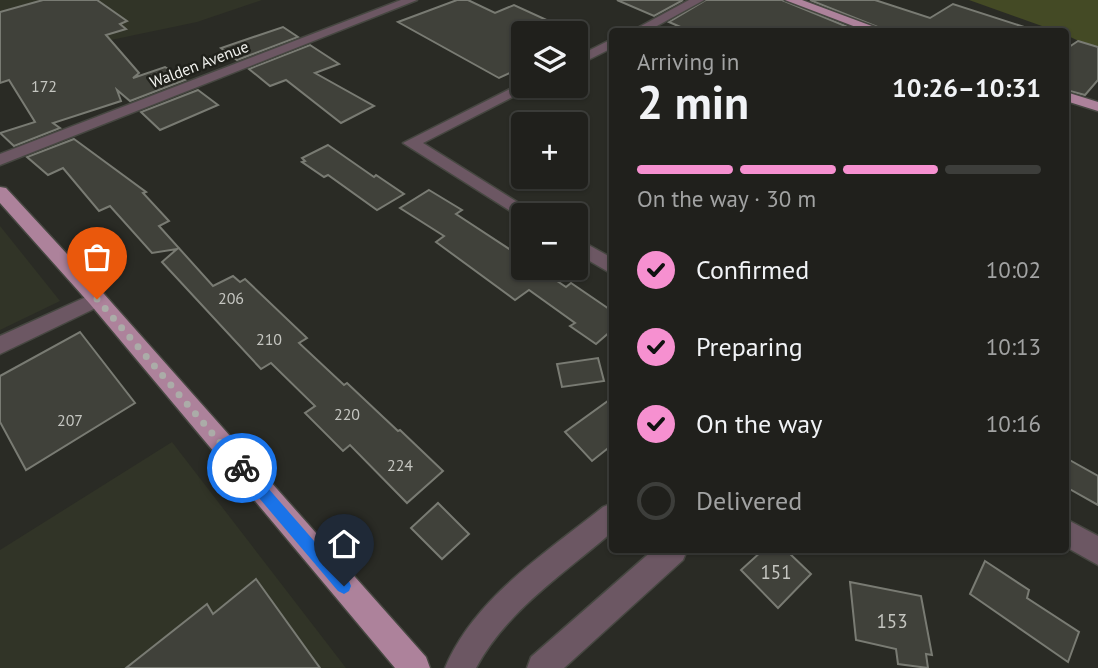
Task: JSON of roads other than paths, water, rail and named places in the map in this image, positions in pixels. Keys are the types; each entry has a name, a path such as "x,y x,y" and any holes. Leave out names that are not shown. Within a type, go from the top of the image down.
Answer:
{"main road":[{"path":"791,0 871,28"},
{"path":"1069,97 1098,107"},
{"path":"0,192 97,299 415,668"}],"street":[{"name":"Walden Avenue","path":"0,160 411,0"},
{"path":"644,28 698,0"},
{"path":"588,56 609,45"},
{"path":"599,50 609,55"},
{"path":"511,94 411,143 511,204"},
{"path":"588,252 609,265"},
{"path":"0,346 97,299"},
{"path":"460,668 466,655 497,614 609,519"},
{"path":"1069,534 1098,551"},
{"path":"542,668 670,553"}]}
